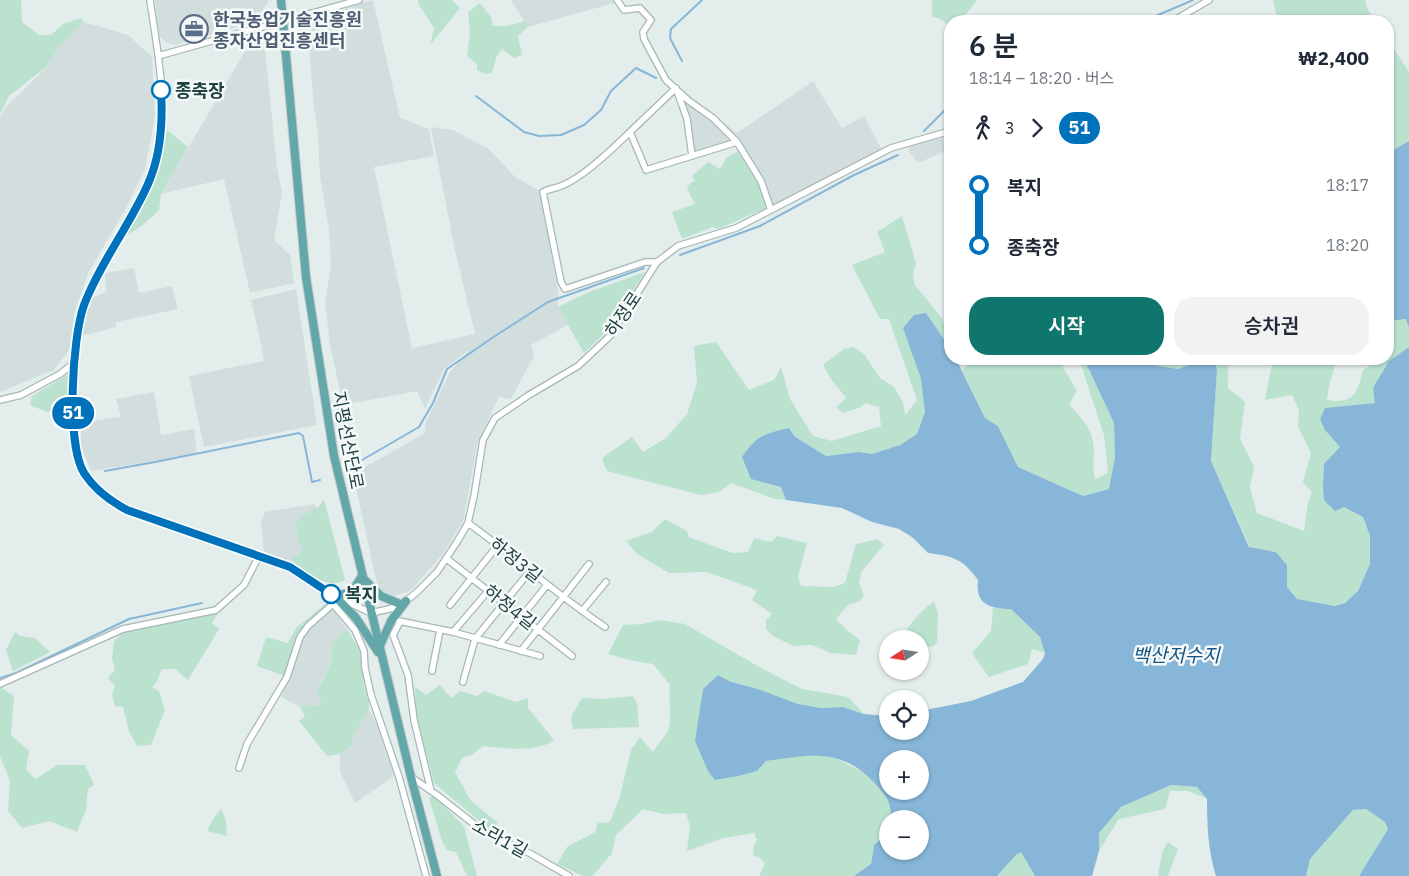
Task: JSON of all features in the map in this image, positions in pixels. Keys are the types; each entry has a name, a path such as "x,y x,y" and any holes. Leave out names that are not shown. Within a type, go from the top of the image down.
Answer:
{"main road":[{"name":"지평선산단로","path":"281,0 306,277 334,456 370,613 437,876"},
{"path":"379,648 399,607 381,596 362,576 354,590 334,600 356,618 382,658"}],"street":[{"path":"150,0 158,56 162,109 158,151 148,183 84,305 76,336 73,364 74,444 84,472 99,492 108,500 127,510 290,567 334,600 370,613 399,607 400,622 393,635 408,675 414,720 431,791"},
{"path":"158,56 359,0"},
{"path":"617,0 624,10 640,8 651,20 643,32 644,38 666,80 713,118 737,142 761,181 771,210"},
{"path":"1183,15 1209,0"},
{"path":"657,262 644,262 565,289 561,282 543,192 558,188 580,175 630,132 676,88"},
{"path":"676,88 687,119 692,156"},
{"path":"630,132 646,170 737,142"},
{"name":"하정로","path":"399,607 417,592 447,559 468,523 483,440 495,418 578,366 611,335 657,262 678,246 736,228 891,148 944,133"},
{"path":"0,400 22,395 60,374 73,364"},
{"name":"하정3길","path":"468,523 498,544 547,585 605,627"},
{"path":"450,605 498,544"},
{"path":"0,684 124,629 216,610 244,585 259,556"},
{"name":"하정4길","path":"447,559 572,656"},
{"path":"521,651 589,564"},
{"path":"463,682 475,639 530,571"},
{"path":"582,611 606,582"},
{"path":"499,645 547,585"},
{"path":"453,632 489,590"},
{"path":"239,768 247,744 287,677 300,637 308,626 334,600"},
{"path":"334,600 355,630 364,651 365,668 371,695 399,777 426,876"},
{"path":"400,622 453,632 540,656"},
{"path":"432,671 440,630"},
{"name":"소라1길","path":"411,777 484,832 531,854 569,876"}],"shaded area":[{"name":"한국농업기술진흥원 종자산업진흥센터","path":"155,0 268,0 268,3 252,22 175,45 166,42 159,36"},
{"path":"373,0 400,118 429,129 434,156 374,167 412,348 475,334 454,246 431,127 453,130 489,149 515,177 540,191 558,291 558,307 568,325 531,345 534,356 511,399 499,397 478,441 463,521 443,554 410,591 394,596 383,591 377,584 353,474 425,433 426,422 450,372 469,350 444,369 425,409 417,391 343,405 330,344 325,303 331,265 329,229 320,177 318,133 308,33 319,15"},
{"path":"511,0 613,0 614,3 528,27"},
{"path":"84,22 128,35 152,57 155,116 145,169 125,210 89,271 75,311 69,350 54,370 0,392 0,117 5,108 43,71 60,45"},
{"path":"258,46 265,49 277,167 282,193 274,240 290,255 294,283 250,293 224,179 161,194 245,51"},
{"path":"813,81 842,128 864,116 882,150 768,207 757,181 737,152 736,146 695,157 690,119 680,88 737,133"},
{"path":"943,138 944,152 918,163 908,150 912,144"},
{"path":"134,268 139,293 172,286 178,309 116,322 116,327 81,335 90,299 106,292 105,273"},
{"path":"296,289 317,425 204,447 189,376 264,361 251,300"},
{"path":"154,392 161,435 194,429 197,454 91,471 81,445 81,422 121,417 116,399"},
{"path":"314,504 318,509 305,514 303,548 298,555 291,557 294,565 264,552 261,521 265,512"},
{"path":"332,608 347,629 332,643 331,664 320,683 321,703 316,708 307,704 300,707 281,697 306,633"},
{"path":"369,710 375,720 394,776 355,803 340,772 340,754 352,745 354,734"}],"green space":[{"path":"0,0 21,0 22,22 39,35 51,35 63,24 81,18 84,22 60,45 45,68 9,96 0,114"},
{"path":"418,0 452,0 460,8 430,45 434,28 419,5"},
{"path":"932,0 977,0 966,15 944,15 944,22 932,17"},
{"path":"1273,0 1365,0 1371,15 1277,15"},
{"path":"480,3 491,17 493,26 508,26 525,21 528,27 518,36 522,55 514,58 502,49 496,58 492,73 485,74 477,70 477,64 467,56 470,32 468,12"},
{"path":"1394,49 1409,72 1409,141 1394,150"},
{"path":"167,130 188,147 161,194 159,210 143,225 123,238 153,182"},
{"path":"737,152 757,181 768,207 718,229 713,227 682,239 672,212 695,204 687,189 690,183 695,181 692,176 708,162 720,169 727,157"},
{"path":"902,216 916,263 913,275 915,285 944,323 944,339 926,313 903,328 921,379 925,412 917,434 900,445 872,454 859,452 826,456 794,436 751,479 782,487 786,500 775,499 731,483 719,492 701,495 607,471 602,458 632,437 643,452 666,438 687,414 697,383 694,346 716,342 749,390 774,380 781,367 790,399 813,436 832,441 881,426 879,407 866,403 859,408 843,413 836,407 846,398 823,365 844,349 853,347 864,354 880,378 894,387 903,402 905,415 917,400 889,319 880,319 852,265 885,252 877,232"},
{"path":"645,272 609,329 584,353 558,307 589,292"},
{"path":"1407,319 1409,347 1394,358 1394,320"},
{"path":"968,365 1064,365 1063,368 1077,390 1069,405 1083,420 1090,432 1094,445 1093,469 1095,479 1108,473 1104,435 1081,365 1087,365 1114,423 1115,457 1109,489 1083,496 1018,467 998,426 985,418 962,370"},
{"path":"1153,365 1189,365 1178,369"},
{"path":"1216,365 1228,365 1228,388 1245,402 1240,439 1254,467 1250,488 1257,513 1304,531 1308,502 1312,492 1303,482 1311,453 1298,427 1299,410 1292,395 1265,400 1272,365 1335,365 1327,400 1336,401 1349,399 1353,396 1359,385 1363,370 1371,365 1388,365 1376,403 1325,408 1325,430 1340,447 1344,507 1363,517 1370,536 1370,564 1358,591 1345,603 1335,606 1297,599 1287,587 1287,565 1276,552 1250,547 1211,461"},
{"path":"69,374 69,392 64,407 47,412 30,405 32,396"},
{"path":"324,499 345,580 339,583 325,582 312,576 294,565 291,557 298,555 303,548 298,541 296,523 305,514 318,508"},
{"path":"665,519 687,531 689,537 732,553 748,552 754,538 771,542 777,536 807,543 798,577 801,586 833,587 845,583 856,544 878,539 884,545 862,571 859,583 864,595 860,601 848,605 836,619 860,640 856,655 831,653 812,645 793,646 773,636 766,629 766,620 772,614 752,600 757,590 707,572 669,573 637,554 626,541 652,532"},
{"path":"934,601 938,614 937,642 934,646 929,646 929,630 907,630 924,609"},
{"path":"328,602 328,605 299,633 284,676 257,666 266,637 288,643 296,628"},
{"path":"993,608 1011,609 1040,637 1045,653 1032,649 1028,664 989,677 972,653 991,631"},
{"path":"219,612 212,623 219,629 188,680 175,669 162,669 156,683 152,687 159,691 165,710 151,745 137,746 129,731 123,707 115,706 112,695 115,686 108,678 115,670 112,658 114,641 121,634 143,627"},
{"path":"660,620 685,624 761,668 802,689 848,697 864,714 843,707 821,708 798,704 758,689 731,682 718,675 703,689 700,715 715,780 757,771 766,761 821,755 832,756 867,774 879,788 879,800 890,801 891,810 879,810 879,838 874,846 871,864 854,876 759,876 765,863 753,855 757,840 754,833 724,838 687,851 690,826 686,813 663,814 643,809 616,835 612,853 593,876 583,876 557,864 567,847 595,832 598,823 610,822 620,796 631,750 640,737 653,752 669,728 670,685 653,664 608,654 623,625 642,624"},
{"path":"347,629 360,651 369,710 354,734 352,745 340,754 327,756 299,721 305,716 300,707 307,704 316,707 321,703 317,690 331,664 332,643"},
{"path":"15,632 20,636 35,638 50,652 13,671 6,650"},
{"path":"440,685 451,698 461,691 477,696 485,691 515,702 528,698 528,708 554,740 539,747 529,748 483,746 472,755 463,757 455,772 471,801 497,822 498,831 494,833 434,783 416,714 415,687 426,695"},
{"path":"0,687 14,696 11,735 29,751 26,770 36,779 57,765 85,765 94,785 88,789 86,809 77,832 49,821 22,828 8,811 10,781 0,756"},
{"path":"633,696 637,703 639,727 573,729 571,717 582,698 605,699"},
{"path":"1171,785 1197,787 1207,799 1188,791 1170,791 1165,809 1119,819 1099,851 1099,833 1121,807"},
{"path":"433,795 464,826 477,876 467,876 456,852 447,850 442,841 429,798"},
{"path":"221,808 226,821 227,836 207,831"},
{"path":"1366,809 1386,822 1388,829 1359,876 1306,876 1310,859 1353,810"},
{"path":"1168,842 1178,849 1168,876 1158,876 1162,852"},
{"path":"1021,852 1035,876 997,876 1016,855"}],"water":[{"path":"1409,141 1409,328 1406,319 1394,320 1394,150"},
{"name":"백산저수지","path":"926,313 944,339 944,365 959,365 985,418 998,426 1018,467 1083,496 1109,489 1115,457 1114,423 1087,365 1153,365 1178,369 1189,365 1216,365 1211,461 1249,547 1276,552 1287,565 1287,587 1297,599 1335,606 1345,603 1358,591 1370,564 1370,536 1363,517 1344,507 1335,511 1324,500 1324,464 1340,447 1325,430 1320,419 1325,408 1375,403 1373,388 1387,365 1394,365 1394,358 1409,347 1409,876 1359,876 1388,829 1385,822 1366,809 1353,810 1310,859 1306,876 1216,876 1208,838 1207,799 1197,787 1171,785 1121,807 1099,833 1099,851 1092,876 1035,876 1021,852 997,876 854,876 871,864 874,845 879,840 879,860 929,860 929,810 890,810 888,800 929,800 929,750 879,750 879,788 866,775 853,766 827,756 799,756 766,761 757,771 715,780 708,771 695,741 703,689 718,675 731,682 758,689 798,704 821,708 843,707 864,714 879,715 879,740 929,740 929,709 971,701 1023,682 1043,659 1045,653 1040,637 1011,609 997,608 986,604 979,595 978,580 962,563 951,557 928,553 912,537 899,529 872,522 842,508 786,500 781,487 751,479 742,457 752,444 762,436 789,428 794,436 826,456 859,452 872,454 900,445 917,434 925,412 921,379 903,328 914,315"}],"waterway":[{"path":"682,61 670,38 671,29 702,0"},
{"path":"1158,15 1193,0"},
{"path":"476,96 524,132 539,136 561,135 584,125 601,110 611,91 636,68 656,78"},
{"path":"924,131 944,111"},
{"path":"680,255 760,226 854,175 898,155"},
{"path":"350,467 419,427 433,403 447,369 495,336 548,302 644,268"},
{"path":"105,471 299,433 303,436 312,482 320,480"},
{"path":"0,678 16,673 129,619 202,603"}],"bus line":[{"name":"51","path":"161,90 160,140 148,183 84,305 76,336 73,364 73,421 74,444 78,458 92,484 108,500 127,510 290,567 331,594"}],"place":[{"name":"한국농업기술진흥원 종자산업진흥센터","path":"194,29"},
{"name":"종축장","path":"161,90"},
{"name":"복지","path":"331,594"}]}
